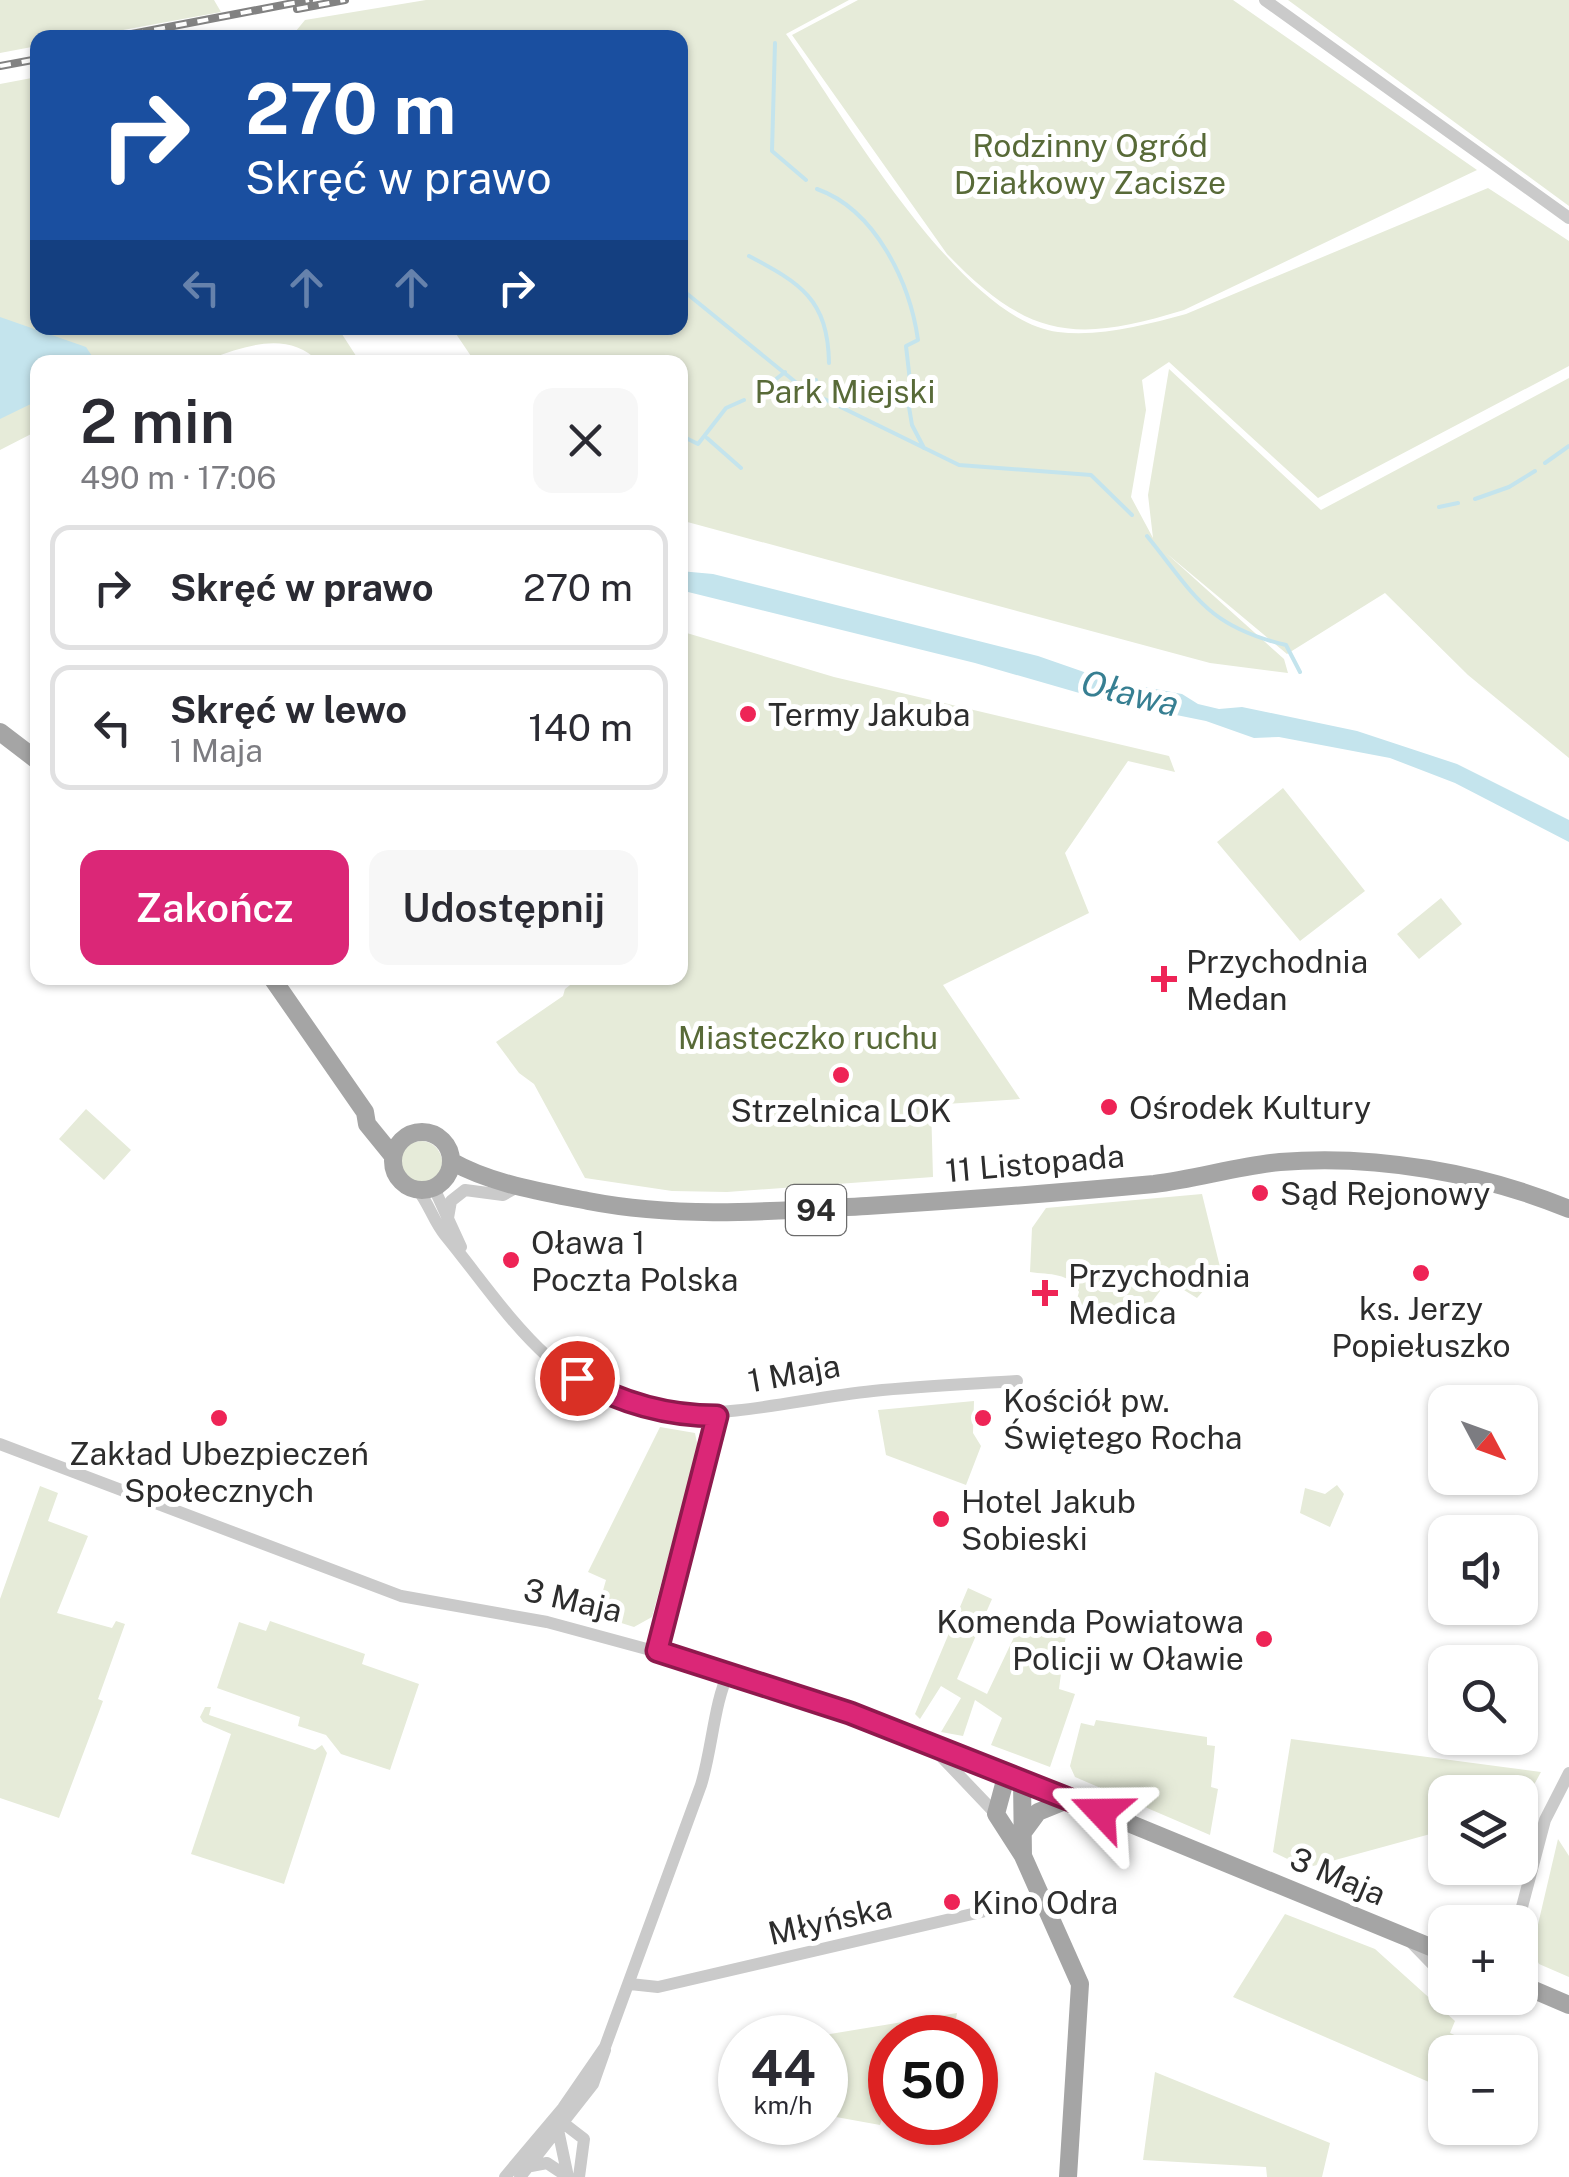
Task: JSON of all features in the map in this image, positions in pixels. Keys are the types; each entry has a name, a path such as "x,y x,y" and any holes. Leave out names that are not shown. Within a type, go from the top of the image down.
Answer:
{"main road":[{"path":"0,732 30,754"},
{"path":"277,985 365,1112 386,1131 403,1138"},
{"path":"365,1112 367,1124 393,1156 400,1180 437,1179 438,1137 420,1132 403,1138 393,1156"},
{"name":"11 Listopada","path":"437,1179 510,1184 643,1210 756,1213 1140,1185 1281,1162 1371,1163 1498,1183 1569,1209"},
{"path":"1015,1776 996,1800 996,1814 1022,1856 1081,1989 1068,2177"},
{"path":"1015,1776 1024,1831 1022,1856"},
{"name":"3 Maja","path":"1015,1776 1428,1947"},
{"path":"1024,1831 1038,1812 1070,1799"},
{"path":"1538,1991 1569,2004"}],"street":[{"path":"1265,0 1569,218"},
{"name":"1 Maja","path":"437,1179 464,1254"},
{"name":"1 Maja","path":"437,1179 444,1234 464,1254 519,1328 562,1370 619,1400 683,1414 717,1416 873,1391 1018,1381"},
{"path":"448,1218 452,1201 465,1190 503,1195 510,1184"},
{"path":"657,1651 717,1416"},
{"name":"3 Maja","path":"0,1444 401,1596 547,1622 729,1672 1015,1776"},
{"path":"524,2172 560,2124 605,2047 710,1757 721,1688 729,1672"},
{"path":"922,1740 955,1768 996,1814"},
{"path":"1522,1905 1545,1820 1569,1773"},
{"name":"Młyńska","path":"630,1984 658,1988 1041,1898"},
{"name":"3 Maja","path":"1408,1938 1428,1959"},
{"path":"505,2177 560,2124"},
{"path":"560,2124 568,2177"},
{"path":"560,2124 585,2144 578,2177"},
{"path":"524,2172 547,2163 568,2177"}],"green space":[{"path":"0,0 214,0 221,12 123,30 30,30 30,47 0,53"},
{"name":"Park Miejski","path":"426,0 849,0 786,34 871,160 944,254 982,292 1021,319 1058,332 1107,331 1186,314 1488,188 1569,241 1569,366 1318,498 1169,362 1142,380 1146,410 1131,497 1153,538 1148,495 1169,369 1321,510 1569,378 1569,758 1468,675 1385,593 1287,654 1166,553 1284,659 1288,673 1210,663 688,522 688,355 470,355 457,335 688,335 688,30 297,30 305,20"},
{"name":"Rodzinny Ogród Działkowy Zacisze","path":"858,0 1233,0 1477,170 1184,310 1112,327 1055,326 1029,318 1003,303 947,254 792,35"},
{"path":"1288,0 1569,0 1569,206"},
{"path":"30,78 30,335 343,335 355,355 311,355 295,346 268,344 220,355 30,355 30,435 0,450 0,84"},
{"name":"Miasteczko ruchu","path":"688,633 834,677 1169,756 1175,772 1128,761 1065,853 1089,913 943,985 1020,1099 931,1105 933,1177 727,1192 672,1191 585,1178 534,1084 519,1073 496,1042 563,996 570,985 688,985"},
{"path":"1283,788 1365,891 1300,941 1217,842"},
{"path":"1441,898 1462,924 1419,959 1397,934"},
{"path":"86,1109 131,1150 104,1180 59,1139"},
{"path":"421,1141 436,1147 442,1162 436,1177 421,1183 406,1177 400,1162 406,1147"},
{"path":"1202,1194 1221,1271 1197,1298 1174,1284 1163,1287 1133,1327 1072,1316 1079,1292 1075,1286 1059,1276 1030,1272 1032,1228 1046,1208"},
{"path":"974,1401 973,1433 981,1446 966,1485 886,1455 878,1410"},
{"path":"660,1427 695,1433 698,1448 652,1617 634,1627 596,1615 606,1580 588,1572"},
{"path":"1337,1485 1344,1494 1330,1527 1300,1513 1305,1488 1325,1494"},
{"path":"40,1486 58,1493 48,1521 88,1536 57,1613 112,1628 116,1621 125,1624 98,1699 103,1701 59,1818 0,1798 0,1599"},
{"path":"968,1588 992,1599 957,1679 987,1694 1024,1616 1055,1634 1066,1634 1059,1689 1075,1694 1050,1767 991,1745 1002,1718 975,1700 963,1736 941,1732 961,1698 941,1686 920,1719 915,1714"},
{"path":"270,1621 365,1654 362,1664 419,1684 390,1770 341,1754 326,1735 298,1726 300,1717 217,1688 239,1622 266,1631"},
{"path":"205,1707 211,1707 209,1715 315,1750 322,1745 327,1753 284,1884 191,1854 231,1734 203,1722 200,1717"},
{"path":"1096,1720 1207,1737 1207,1745 1215,1746 1211,1787 1218,1789 1210,1835 1075,1777 1070,1766 1081,1723 1094,1726"},
{"path":"1291,1739 1541,1772 1538,1777 1428,1775 1428,1835 1306,1868 1273,1852"},
{"path":"1558,1839 1569,1856 1569,1977 1539,1964 1538,1924"},
{"path":"1285,1914 1375,1949 1428,1997 1428,2015 1448,2015 1455,2021 1450,2033 1454,2035 1428,2035 1428,2082 1233,1997"},
{"path":"868,2028 868,2123 848,2119 848,2031"},
{"path":"1155,2072 1330,2143 1322,2177 1267,2177 1266,2167 1143,2160"}],"water":[{"path":"0,317 30,327 30,335 52,335 86,347 91,355 30,355 30,404 0,419"},
{"name":"Oława","path":"688,572 713,574 1038,656 1107,680 1182,694 1198,704 1219,709 1242,707 1357,731 1457,764 1569,820 1569,842 1455,783 1390,758 1279,737 1254,738 1206,721 1107,701 975,663 688,592"}],"waterway":[{"path":"775,43 772,151 806,180"},
{"path":"817,189 857,213 887,251 898,273 918,340 906,346 910,381"},
{"path":"749,256 783,275 817,308 829,363"},
{"path":"688,295 804,389 959,465 1091,475 1132,515"},
{"path":"766,387 785,372"},
{"path":"816,380 816,395"},
{"path":"688,439 698,444 726,408 744,400"},
{"path":"908,401 912,425 924,448"},
{"path":"707,438 741,468"},
{"path":"1545,463 1569,446"},
{"path":"1475,499 1509,487 1535,471"},
{"path":"1439,507 1458,503"},
{"path":"1147,536 1204,606 1237,628 1286,645 1300,672"}],"railway":[{"path":"153,30 309,0"},
{"path":"297,9 345,0"},
{"path":"0,66 30,60"}],"place":[{"name":"Termy Jakuba","path":"748,714"},
{"name":"Przychodnia Medan","path":"1164,979"},
{"name":"Strzelnica LOK","path":"841,1075"},
{"name":"Ośrodek Kultury","path":"1109,1107"},
{"name":"Sąd Rejonowy","path":"1260,1193"},
{"name":"Oława 1 Poczta Polska","path":"511,1260"},
{"name":"ks. Jerzy Popiełuszko","path":"1421,1273"},
{"name":"Przychodnia Medica","path":"1045,1293"},
{"name":"Zakład Ubezpieczeń Społecznych","path":"219,1418"},
{"name":"Kościół pw. Świętego Rocha","path":"983,1418"},
{"name":"Hotel Jakub Sobieski","path":"941,1519"},
{"name":"Komenda Powiatowa Policji w Oławie","path":"1264,1639"},
{"name":"Kino Odra","path":"952,1902"}],"route":[{"path":"577,1378 619,1400 655,1410 717,1416 657,1651 850,1713 1101,1812"}]}
